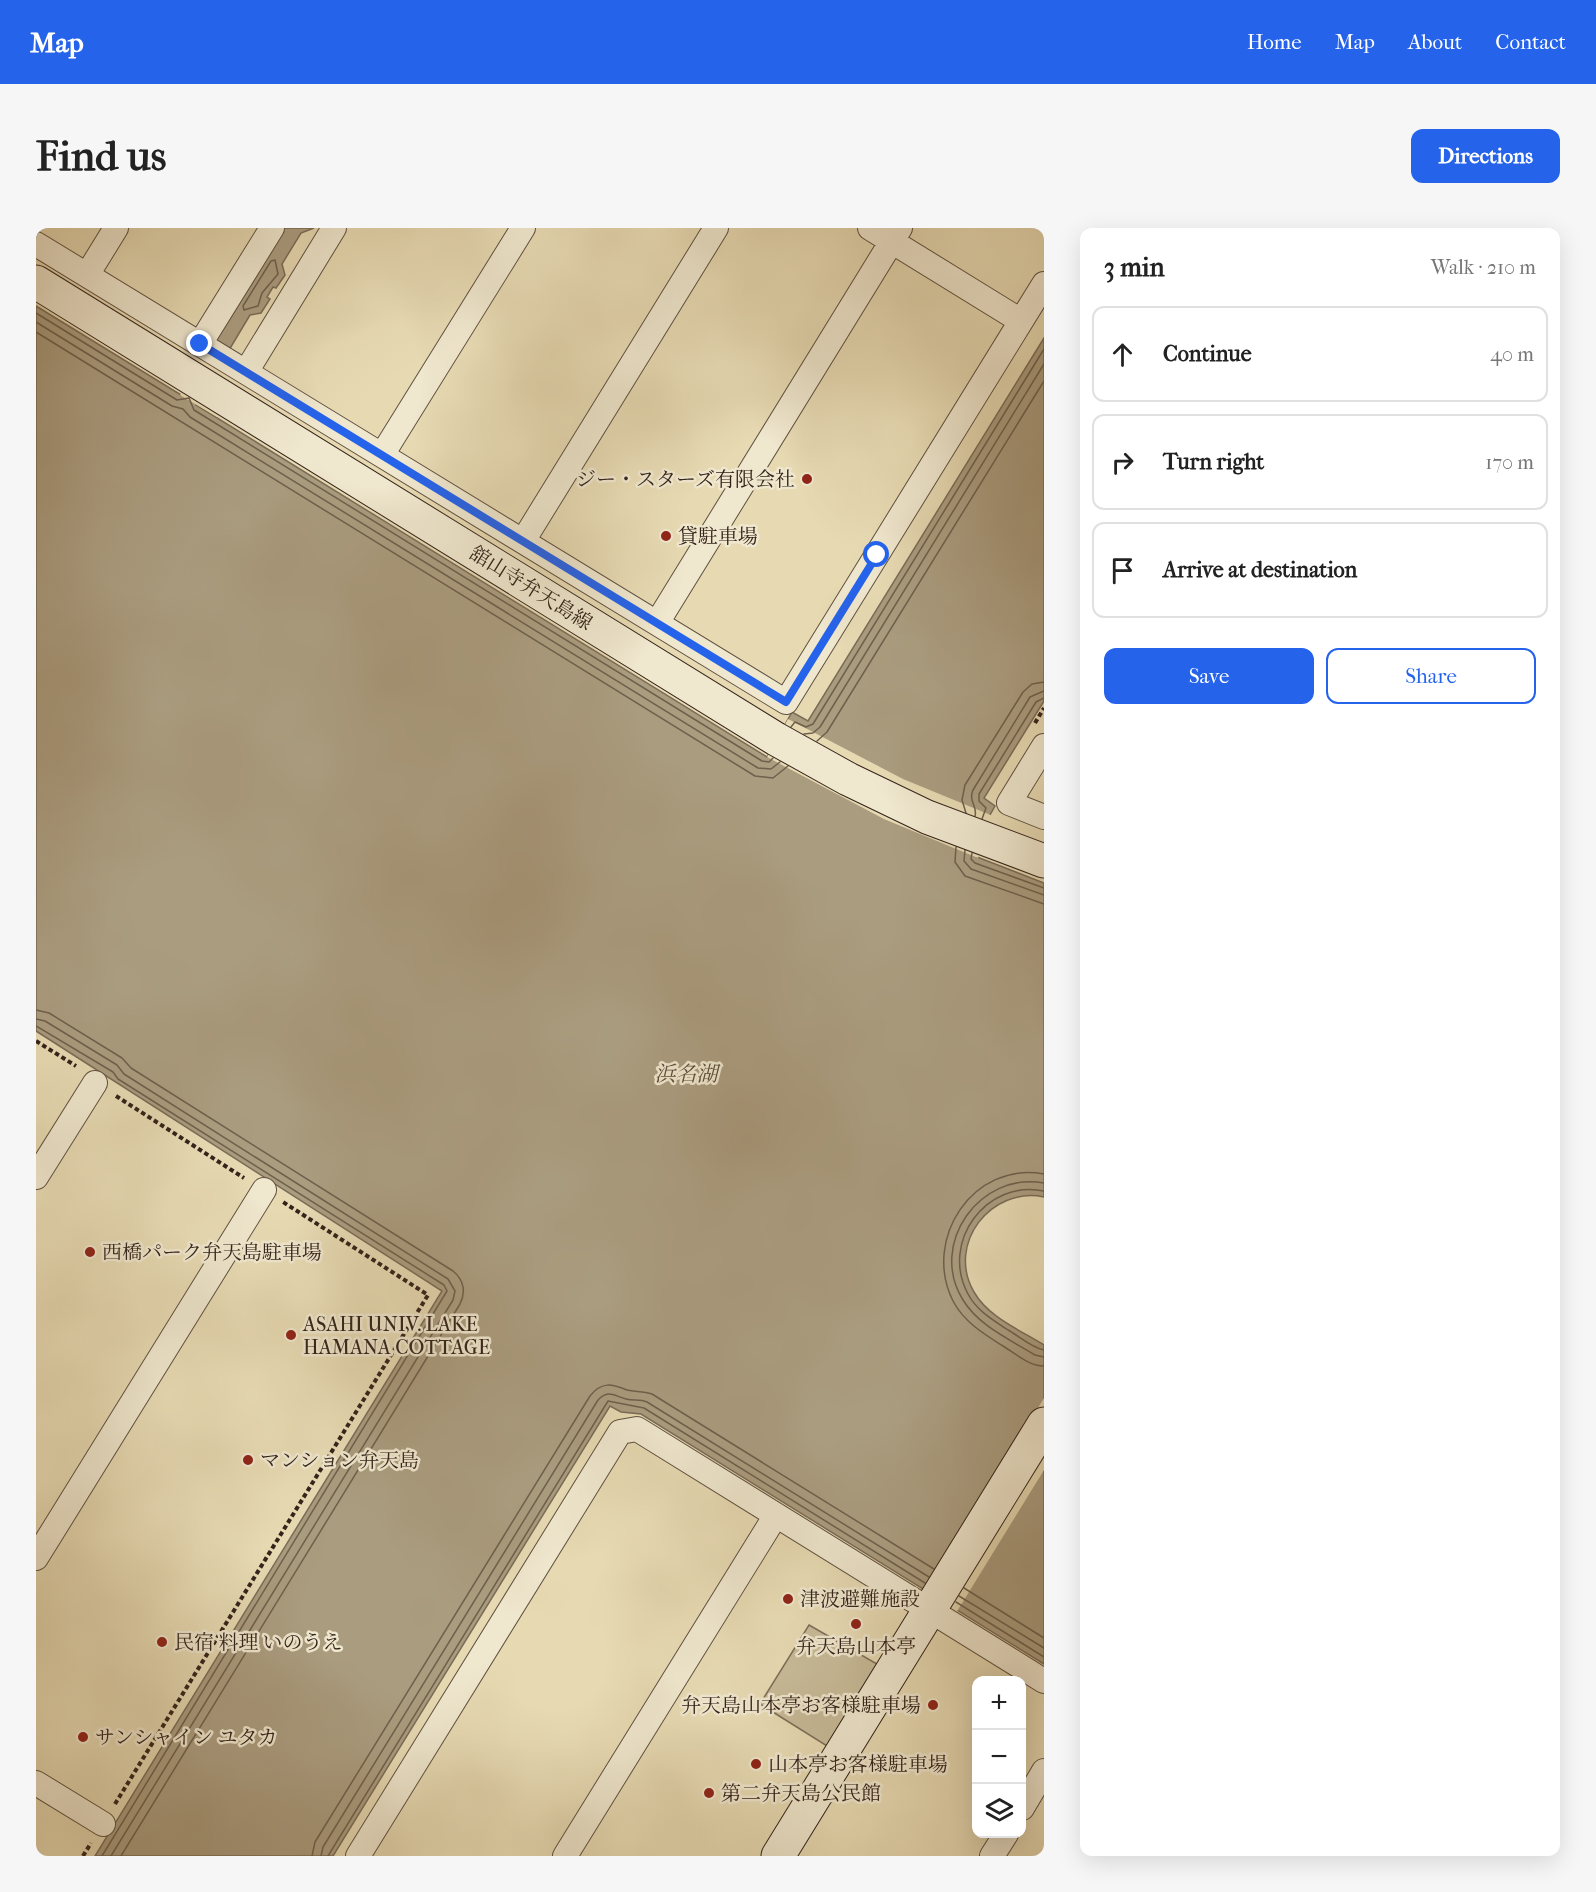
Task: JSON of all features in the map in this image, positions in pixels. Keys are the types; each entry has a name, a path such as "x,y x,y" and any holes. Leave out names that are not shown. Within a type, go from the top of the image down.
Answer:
{"main road":[{"name":"舘山寺弁天島線","path":"36,282 776,740 893,801 1044,861"},
{"path":"778,1856 1044,1424"}],"street":[{"path":"87,275 116,228"},
{"path":"204,347 272,228"},
{"path":"244,371 334,228"},
{"path":"382,455 523,228"},
{"path":"523,541 716,228"},
{"path":"870,228 896,235 1021,321"},
{"path":"657,623 896,235"},
{"path":"36,244 786,702 1044,284"},
{"path":"1044,746 1009,803 1044,817"},
{"path":"36,1177 95,1083"},
{"path":"36,1558 264,1191"},
{"path":"361,1855 620,1432 638,1429 776,1515 931,1607 1044,1681"},
{"path":"565,1856 776,1515"},
{"path":"1026,1801 1044,1772"},
{"path":"36,1783 103,1824"},
{"path":"992,1856 1003,1838"}],"path":[{"path":"36,1041 94,1077 95,1083 428,1294 83,1856"}],"shaded area":[{"path":"809,1625 877,1664 827,1746 760,1704"}],"water":[{"name":"浜名湖","path":"284,228 314,228 301,233 282,264 285,275 276,288 273,287 267,297 270,299 261,313 250,315 196,405 767,757 792,712 808,721 1044,338 1044,701 984,798 995,806 977,857 1044,883 1044,1197 1025,1196 1007,1200 991,1210 979,1222 970,1238 966,1255 967,1274 980,1301 996,1316 1044,1345 1044,1664 641,1414 621,1412 610,1406 333,1856 95,1856 442,1291 36,1031 36,306 181,395"}],"pier":[{"path":"203,357 221,368 200,403 218,414 217,417 180,395"},
{"path":"788,719 903,779 993,816 978,858 884,819 767,757"},
{"path":"1044,1398 1044,1470 956,1613 924,1593"}],"place":[{"name":"ジー・スターズ有限会社","path":"807,479"},
{"name":"貸駐車場","path":"666,536"},
{"name":"西橋パーク弁天島駐車場","path":"90,1252"},
{"name":"ASAHI UNIV. LAKE HAMANA COTTAGE","path":"291,1335"},
{"name":"マンション弁天島","path":"248,1460"},
{"name":"津波避難施設","path":"788,1599"},
{"name":"弁天島山本亭","path":"856,1624"},
{"name":"民宿 料理 いのうえ","path":"162,1642"},
{"name":"弁天島山本亭お客様駐車場","path":"933,1705"},
{"name":"サンシャイン ユタカ","path":"83,1737"},
{"name":"山本亭お客様駐車場","path":"756,1764"},
{"name":"第二弁天島公民館","path":"709,1793"}],"route":[{"path":"200,344 786,702 877,555"}]}
